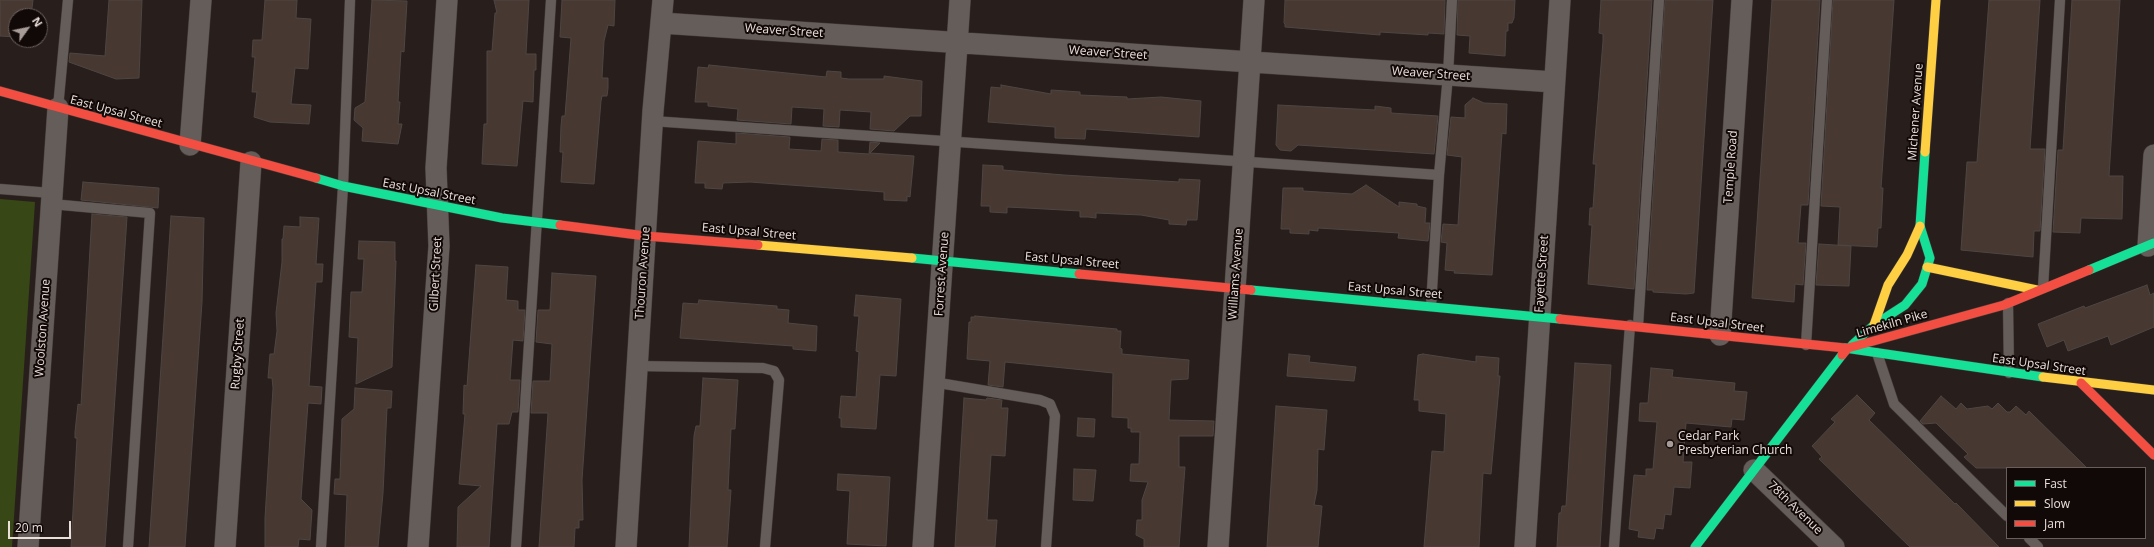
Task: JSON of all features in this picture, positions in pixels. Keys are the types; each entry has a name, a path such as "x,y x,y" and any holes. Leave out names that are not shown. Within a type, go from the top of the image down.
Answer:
{"street":[{"path":"190,145 201,0"},
{"name":"Gilbert Street","path":"418,547 439,246 436,168 447,0"},
{"name":"Thouron Avenue","path":"626,547 652,120 663,0"},
{"name":"Forrest Avenue","path":"923,547 933,382 944,261 960,0"},
{"name":"Williams Avenue","path":"1218,547 1254,0"},
{"name":"Fayette Street","path":"1525,547 1560,0"},
{"name":"Temple Road","path":"1720,335 1742,0"},
{"name":"Michener Avenue","path":"1874,325 1888,285 1907,255 1920,226 1936,0"},
{"name":"Weaver Street","path":"661,23 1554,82"},
{"name":"East Upsal Street","path":"0,91 251,162 342,186 437,206 538,223 646,236 944,261 1634,325 1848,348 2081,383 2154,390"},
{"name":"Woolston Avenue","path":"28,547 58,108"},
{"path":"2151,244 2154,155"},
{"name":"Rugby Street","path":"225,547 251,162"},
{"name":"Michener Avenue","path":"1848,348 1874,325 1905,305 1922,284 1930,258 1920,226"},
{"name":"Limekiln Pike","path":"1695,547 1848,348 2008,303 2151,244"},
{"path":"1927,267 2040,289"},
{"path":"2081,383 2154,455"},
{"name":"78th Avenue","path":"1754,470 1834,547"}],"lane":[{"path":"58,108 68,0"},
{"path":"321,547 342,186 350,0"},
{"path":"516,547 538,223 551,0"},
{"path":"1431,306 1452,0"},
{"path":"1614,547 1634,325 1659,0"},
{"path":"1806,344 1827,0"},
{"path":"2040,289 2060,0"},
{"path":"652,120 1243,163 1440,175"},
{"path":"0,188 51,199 150,213 128,547"},
{"path":"2008,303 2010,373"},
{"path":"1877,353 1894,404 2006,515"},
{"path":"637,366 764,368 774,371 779,380 765,547"},
{"path":"933,382 1040,400 1050,404 1055,416 1046,547"},
{"path":"2030,539 2038,547"}],"green space":[{"path":"0,199 35,202 12,547 0,547"}],"building":[{"path":"0,0 33,0 32,8 8,8 8,36 0,36"},
{"path":"109,0 142,0 139,78 116,79 69,62 70,53 105,56"},
{"path":"265,0 297,0 296,18 311,19 308,69 295,68 291,104 311,105 309,124 270,122 254,117 257,92 252,92 255,57 252,57 253,40 262,40"},
{"path":"372,0 407,1 404,52 401,51 398,124 402,124 398,144 362,141 363,128 354,120 355,108 365,102"},
{"path":"494,0 529,0 526,54 536,54 536,70 534,70 533,102 523,101 517,166 482,164 484,124 487,124 487,51 492,51 495,13 497,13"},
{"path":"562,0 615,0 614,26 608,25 604,41 602,78 608,78 608,88 607,96 602,96 601,101 594,184 561,182 563,152 560,152 561,126 562,116 565,116 571,38 560,37"},
{"path":"1285,0 1445,0 1444,34 1428,33 1428,35 1380,32 1380,35 1285,27"},
{"path":"1458,0 1515,0 1514,18 1512,23 1508,23 1508,31 1506,31 1505,56 1469,53 1470,36 1457,35"},
{"path":"1601,0 1652,0 1634,289 1588,284 1592,225 1589,225 1590,208 1593,208 1596,164 1593,164 1603,41 1603,34 1599,33"},
{"path":"1665,0 1713,0 1694,293 1686,294 1653,292 1653,290 1647,290"},
{"path":"1772,0 1820,0 1808,205 1801,205 1798,243 1806,243 1803,285 1795,284 1794,302 1752,298"},
{"path":"1833,0 1894,0 1881,188 1883,188 1881,228 1878,228 1877,247 1838,245 1840,207 1821,206"},
{"path":"1989,0 2040,0 2030,149 2045,149 2040,231 2034,231 2033,257 1961,250 1967,162 1977,162"},
{"path":"2072,0 2120,0 2109,176 2123,176 2122,219 2081,218 2080,233 2053,232 2058,150 2063,150"},
{"path":"709,65 826,77 827,71 841,72 841,78 849,79 884,79 884,76 922,81 921,116 910,116 894,131 870,129 871,112 840,110 839,127 823,126 824,109 792,107 791,124 737,120 738,109 708,106 708,102 695,102 698,67 708,68"},
{"path":"1001,85 1051,94 1051,90 1080,92 1080,95 1127,97 1127,99 1161,97 1201,101 1199,137 1086,129 1085,139 1055,138 1055,127 988,122 991,87 1001,88"},
{"path":"1473,98 1484,103 1507,104 1506,134 1502,133 1492,275 1454,273 1455,271 1445,270 1447,243 1441,242 1443,224 1458,225 1462,157 1447,155 1451,117 1465,118 1465,105"},
{"path":"1278,105 1375,110 1375,106 1391,108 1391,113 1438,116 1434,154 1298,145 1291,151 1280,150 1276,145"},
{"path":"736,133 790,137 789,149 821,151 822,139 838,140 838,152 869,154 870,142 880,143 870,153 914,156 910,197 907,196 907,201 884,200 884,192 750,182 723,183 722,189 705,188 705,183 695,183 698,141 736,144"},
{"path":"983,165 1003,166 1003,170 1064,175 1179,182 1179,179 1200,180 1197,220 1187,220 1186,225 1169,224 1169,220 1141,215 1096,213 1096,218 1080,217 1080,211 1007,207 1007,213 990,212 990,206 981,206"},
{"path":"83,182 159,188 158,208 81,200"},
{"path":"1366,185 1399,207 1399,202 1417,204 1417,206 1426,208 1425,223 1430,223 1428,241 1398,238 1399,233 1318,228 1318,231 1309,230 1309,234 1290,233 1290,229 1281,229 1283,188 1303,188 1303,191 1352,194"},
{"path":"92,214 127,217 105,547 71,547 77,438 75,438 75,432 78,404 81,405"},
{"path":"171,216 204,218 202,302 185,547 149,547"},
{"path":"300,217 319,218 316,264 323,264 322,282 316,282 309,386 322,387 321,404 308,403 301,499 312,510 310,540 299,539 298,547 265,547 265,518 273,388 272,378 268,378 270,354 274,354 277,331 276,313 282,262 282,239 284,226 300,227"},
{"path":"359,241 395,242 396,261 392,367 356,384 358,338 349,337 351,292 362,292 364,259 358,259"},
{"path":"1819,244 1851,246 1849,286 1816,285"},
{"path":"476,265 508,267 506,300 518,301 518,310 525,310 523,341 513,340 510,380 520,380 518,412 512,412 509,424 497,424 489,547 457,547 458,507 481,486 459,484 465,414 463,414 464,385 467,386"},
{"path":"552,273 596,276 582,480 583,520 579,520 579,528 575,528 574,547 539,547 548,413 531,413 533,381 550,381 552,344 536,342 538,310 550,310"},
{"path":"2147,285 2150,295 2154,293 2154,327 2111,345 2108,336 2068,351 2064,340 2047,347 2038,324 2084,306 2085,308"},
{"path":"856,295 901,299 896,376 880,375 876,429 841,427 841,418 839,418 841,396 856,397 859,352 856,351 859,316 854,316"},
{"path":"699,300 777,306 777,309 789,310 788,323 817,326 816,351 793,349 793,346 680,338 683,303 698,304"},
{"path":"975,316 1117,329 1117,331 1121,331 1120,348 1122,349 1122,354 1189,360 1188,379 1171,380 1169,420 1214,421 1213,436 1179,436 1179,467 1185,467 1179,547 1144,547 1144,539 1136,535 1137,520 1142,520 1142,500 1148,482 1130,481 1131,464 1139,464 1140,432 1131,432 1131,428 1128,428 1128,418 1112,417 1113,373 1005,362 1003,387 988,385 990,361 967,359 969,322 971,322 971,317"},
{"path":"1289,354 1310,356 1309,362 1356,367 1354,381 1287,376"},
{"path":"1423,354 1476,362 1476,356 1499,358 1498,376 1500,376 1491,474 1483,473 1479,547 1424,547 1432,451 1444,452 1446,414 1419,411 1419,400 1414,400 1418,355"},
{"path":"1575,363 1611,365 1600,547 1557,547 1559,513 1561,513 1562,506 1566,506"},
{"name":"Cedar Park Presbyterian Church","path":"1651,368 1673,370 1672,377 1735,383 1734,391 1747,392 1744,420 1732,419 1731,427 1686,423 1683,462 1692,462 1690,488 1674,487 1671,515 1665,514 1663,529 1656,528 1654,539 1638,537 1639,531 1629,529 1634,475 1646,476 1646,469 1653,469 1657,422 1639,421 1640,403 1648,403"},
{"path":"703,378 738,380 735,429 731,429 728,490 731,490 727,547 689,547 694,436 696,426 700,426"},
{"path":"355,388 392,391 391,408 387,408 383,493 378,547 345,547 347,495 334,494 335,479 340,479 342,419 354,409"},
{"path":"1857,395 1875,413 1869,420 1955,504 1956,503 1999,547 1910,547 1819,459 1822,457 1812,446 1835,422 1831,419"},
{"path":"1941,396 1956,409 1961,403 1967,409 1988,406 1992,409 1998,403 2007,412 2010,412 2016,406 2026,415 2029,411 2086,467 1976,468 1964,457 1968,454 1936,423 1923,424 1920,421"},
{"path":"964,398 986,400 987,398 1002,400 1001,408 1008,408 1005,456 991,455 987,520 997,520 995,547 955,547"},
{"path":"1276,406 1327,410 1324,450 1318,449 1317,490 1314,505 1322,506 1318,547 1267,547"},
{"path":"1078,418 1095,419 1094,437 1077,436"},
{"path":"1074,469 1096,470 1093,501 1073,500"},
{"path":"838,474 890,477 886,546 847,544 850,491 837,490"}],"traffic: fast":[{"path":"1852,345 1874,325 1905,305 1922,284 1930,258 1920,226 1925,152"},
{"path":"316,178 343,186 502,218 560,225"},
{"path":"2089,270 2154,243"},
{"path":"912,258 1079,274"},
{"path":"1251,290 1560,319"},
{"path":"1845,348 2043,377"},
{"path":"1695,547 1842,355"}],"traffic: slow":[{"path":"1925,152 1936,0"},
{"path":"1874,325 1888,285 1907,255 1920,226"},
{"path":"758,245 912,258"},
{"path":"1927,267 2037,290"},
{"path":"2043,377 2154,390"}],"traffic: jam":[{"path":"0,91 316,178"},
{"path":"560,225 646,236 758,245"},
{"path":"1842,355 1848,348 2004,305 2089,270"},
{"path":"1079,274 1251,290"},
{"path":"1560,319 1845,348"},
{"path":"2081,383 2154,455"}],"place":[{"name":"Cedar Park Presbyterian Church","path":"1670,444"}]}
